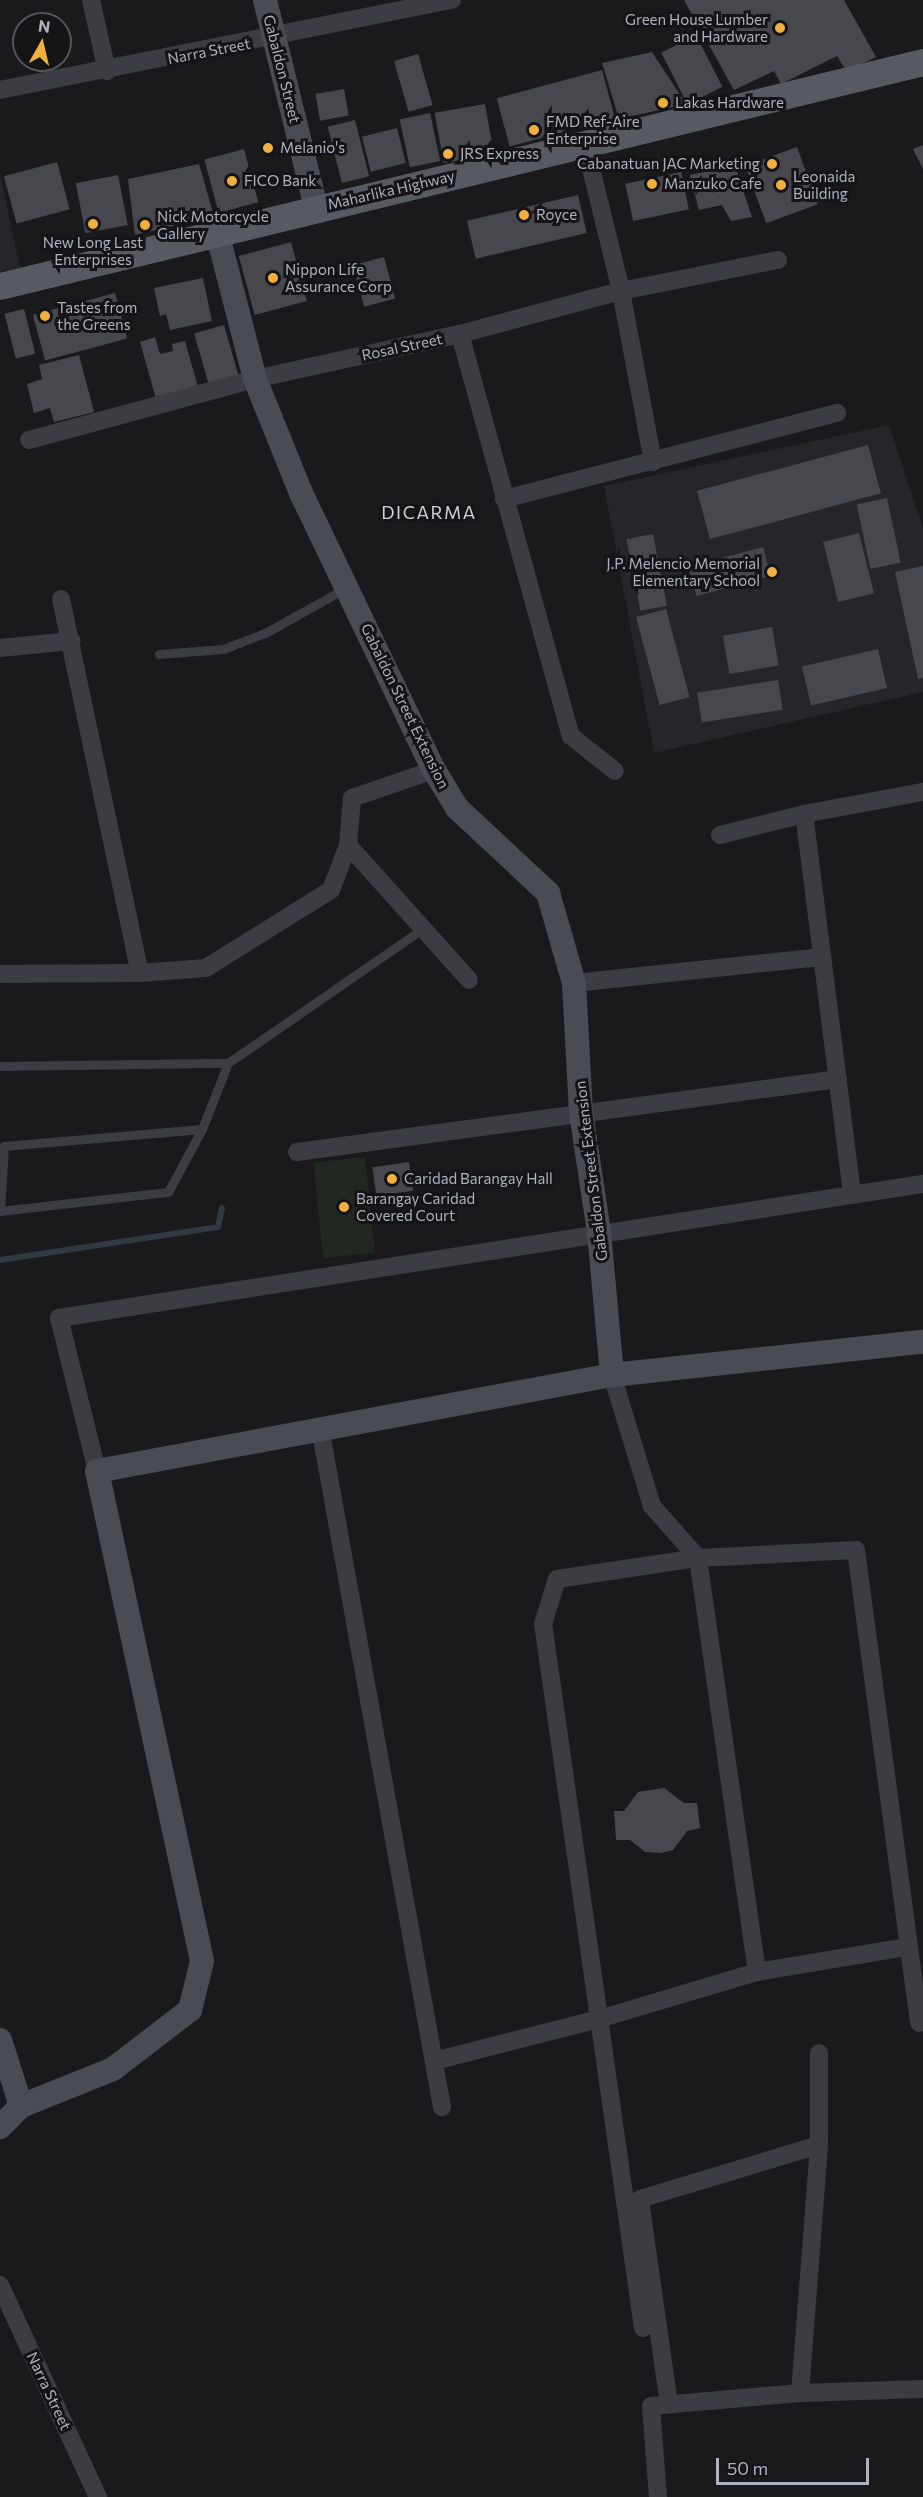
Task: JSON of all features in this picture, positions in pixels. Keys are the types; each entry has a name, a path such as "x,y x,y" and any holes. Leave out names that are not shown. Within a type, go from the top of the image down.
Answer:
{"main road":[{"name":"Maharlika Highway","path":"0,286 923,62"}],"street":[{"path":"91,0 107,71"},
{"name":"Gabaldon Street","path":"265,0 316,208"},
{"name":"Narra Street","path":"0,90 275,38 416,4 452,0"},
{"path":"585,144 621,291 653,462"},
{"name":"Gabaldon Street Extension","path":"217,232 255,379 301,493 434,770 457,808 548,893 574,983 581,1113 599,1232 612,1375"},
{"name":"Rosal Street","path":"29,440 255,379 460,334 621,291 778,260"},
{"path":"460,334 571,736 615,771"},
{"path":"504,499 837,413"},
{"path":"61,599 72,641 140,973"},
{"path":"0,648 72,641"},
{"path":"0,974 140,973 206,968 331,890 348,845 352,798 434,770"},
{"path":"720,835 804,814 923,792"},
{"path":"804,814 852,1193"},
{"path":"348,845 421,930 470,980"},
{"path":"574,983 823,957"},
{"path":"297,1152 838,1079"},
{"path":"0,2127 21,2106 113,2069 190,2010 202,1961 97,1471 59,1318 599,1232 923,1184"},
{"path":"97,1471 320,1427 612,1375 923,1342"},
{"path":"612,1375 652,1506 698,1558 757,1972"},
{"path":"320,1427 442,2107"},
{"path":"642,2328 543,1624 557,1579 698,1558 856,1550 906,1947 919,2022"},
{"path":"434,2061 599,2019 757,1972 906,1947"},
{"path":"0,2040 21,2106"},
{"path":"800,2393 819,2145 819,2053"},
{"path":"669,2404 640,2199 819,2145"},
{"name":"Narra Street","path":"0,2285 98,2497"},
{"path":"658,2497 651,2406 800,2393 923,2389"}],"lane":[{"path":"159,654 223,650 267,632 346,588"},
{"path":"202,1129 4,1146 0,1211 168,1192 202,1129 228,1064 421,930"},
{"path":"0,1066 228,1064"}],"shaded area":[{"path":"0,174 20,268 0,272"},
{"name":"J.P. Melencio Memorial Elementary School","path":"889,425 923,528 923,692 654,753 604,486"},
{"name":"Barangay Caridad Covered Court","path":"365,1157 375,1252 323,1258 313,1162"}],"building":[{"name":"Green House Lumber and Hardware","path":"684,0 844,0 876,57 847,72 837,56 781,84 774,71 734,90"},
{"path":"696,35 722,87 688,104 661,53"},
{"path":"652,52 686,104 619,119 602,63"},
{"path":"418,54 433,105 409,112 394,61"},
{"path":"602,70 615,118 510,147 497,98"},
{"path":"344,89 349,116 320,121 315,94"},
{"path":"485,104 494,154 444,163 435,113"},
{"path":"430,113 440,161 410,167 400,119"},
{"path":"355,120 369,176 342,183 328,127"},
{"path":"397,128 406,163 371,172 362,137"},
{"path":"923,145 923,169 913,149"},
{"name":"Leonaida Building","path":"797,147 818,204 766,223 745,166"},
{"name":"FICO Bank","path":"244,149 258,202 219,213 204,160"},
{"path":"57,162 70,209 17,224 4,176"},
{"path":"199,164 214,216 135,235 128,179"},
{"path":"735,166 752,217 731,221 722,205 699,210 690,175"},
{"path":"681,172 689,209 633,221 625,184"},
{"path":"118,175 128,225 86,233 76,183"},
{"path":"578,195 587,233 476,259 467,221"},
{"name":"Nippon Life Assurance Corp","path":"291,242 307,301 255,315 239,256"},
{"path":"384,257 395,299 364,307 353,265"},
{"path":"203,278 212,321 170,330 166,314 160,316 154,288"},
{"path":"115,293 127,338 45,360 33,315"},
{"path":"24,309 35,354 16,358 5,314"},
{"path":"224,325 239,377 209,385 194,334"},
{"path":"155,337 160,354 173,351 172,344 185,341 198,387 156,399 140,342"},
{"path":"79,355 94,412 54,422 50,408 34,413 27,384 42,379 39,365"},
{"path":"868,445 881,493 710,539 697,491"},
{"path":"887,498 901,563 870,569 857,504"},
{"path":"859,533 874,593 838,602 823,542"},
{"path":"653,534 667,606 640,611 626,539"},
{"path":"763,547 771,576 696,596 689,567"},
{"path":"923,566 923,678 918,679 895,572"},
{"path":"666,609 690,697 660,705 636,617"},
{"path":"772,627 779,665 730,674 723,636"},
{"path":"878,649 887,688 811,706 802,667"},
{"path":"778,680 783,710 702,722 697,693"},
{"name":"Caridad Barangay Hall","path":"409,1162 413,1191 376,1196 372,1167"},
{"path":"664,1788 684,1803 697,1803 700,1828 687,1831 673,1850 661,1853 645,1852 630,1840 616,1840 614,1811 624,1811 638,1792"}],"waterway":[{"path":"0,1260 218,1227 222,1208"}],"place":[{"name":"Green House Lumber and Hardware","path":"780,28"},
{"name":"Lakas Hardware","path":"663,103"},
{"name":"FMD Ref-Aire Enterprise","path":"534,130"},
{"name":"Melanio's","path":"268,148"},
{"name":"JRS Express","path":"448,154"},
{"name":"Cabanatuan JAC Marketing","path":"772,164"},
{"name":"FICO Bank","path":"232,181"},
{"name":"Manzuko Cafe","path":"652,184"},
{"name":"Leonaida Building","path":"781,185"},
{"name":"Royce","path":"524,215"},
{"name":"New Long Last Enterprises","path":"93,224"},
{"name":"Nick Motorcycle Gallery","path":"145,225"},
{"name":"Nippon Life Assurance Corp","path":"273,278"},
{"name":"Tastes from the Greens","path":"45,316"},
{"name":"J.P. Melencio Memorial Elementary School","path":"772,572"},
{"name":"Caridad Barangay Hall","path":"392,1179"},
{"name":"Barangay Caridad Covered Court","path":"344,1207"}],"district":[{"name":"DICARMA","path":"429,512"}]}
